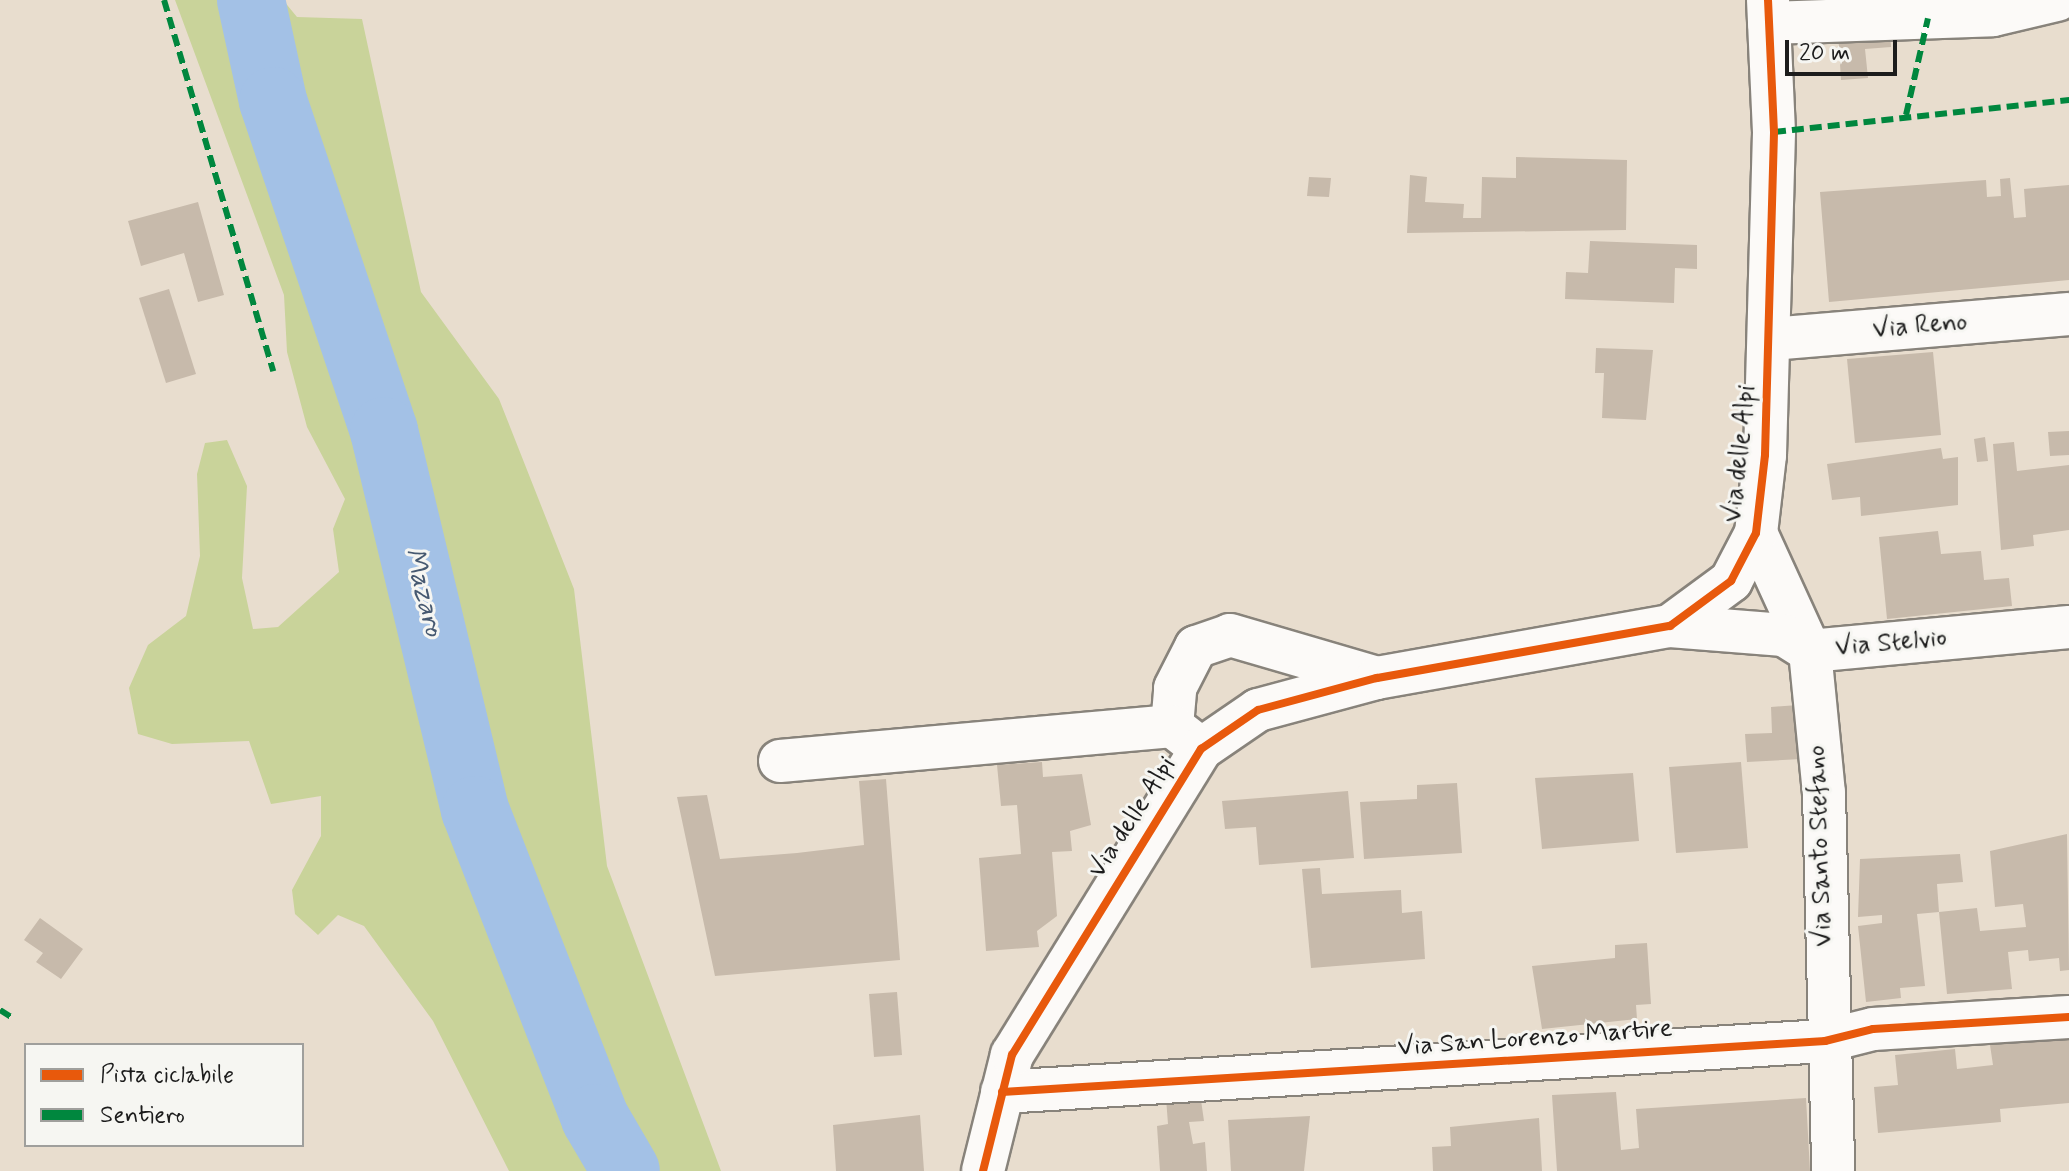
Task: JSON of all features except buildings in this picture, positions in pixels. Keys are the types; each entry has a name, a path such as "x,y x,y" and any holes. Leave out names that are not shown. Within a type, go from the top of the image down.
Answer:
{"street":[{"path":"1768,12 1993,15 2057,0"},
{"name":"Via delle Alpi","path":"983,1171 1012,1055 1186,738 1258,710 1377,678 1670,626 1731,581 1756,533 1771,339 1768,12"},
{"name":"Via Reno","path":"1771,339 2069,314"},
{"name":"Via Santo Stefano","path":"1756,533 1810,651 1824,793 1825,1041 1833,1171"},
{"name":"Via Stelvio","path":"1670,626 1784,635 1810,651 2069,627"},
{"path":"780,761 1186,738 1175,688 1196,647 1230,635 1377,678"},
{"name":"Via San Lorenzo Martire","path":"1002,1092 1825,1041 1873,1029 2069,1017"}],"green space":[{"path":"175,0 283,0 297,17 362,19 421,292 499,399 574,589 607,866 721,1171 509,1171 433,1021 364,926 338,915 318,935 295,914 292,890 321,836 321,796 271,804 249,741 172,744 138,734 129,688 148,645 186,616 200,556 197,474 205,443 227,440 247,486 242,578 253,629 278,627 339,572 333,529 345,499 307,427 287,352 284,295"}],"waterway":[{"name":"Mazaro","path":"251,0 273,101 384,431 475,810 595,1118 626,1171"}],"marked path":[{"path":"164,0 273,371"},
{"path":"1906,115 1928,18"},
{"path":"1774,132 2069,100"},
{"path":"0,1010 13,1018"}],"cycle path":[{"path":"983,1171 1012,1055 1201,749 1258,710 1377,678 1670,626 1731,581 1756,533 1765,455 1774,132 1768,0"},
{"path":"1002,1092 1825,1041 1873,1029 2069,1017"}]}
